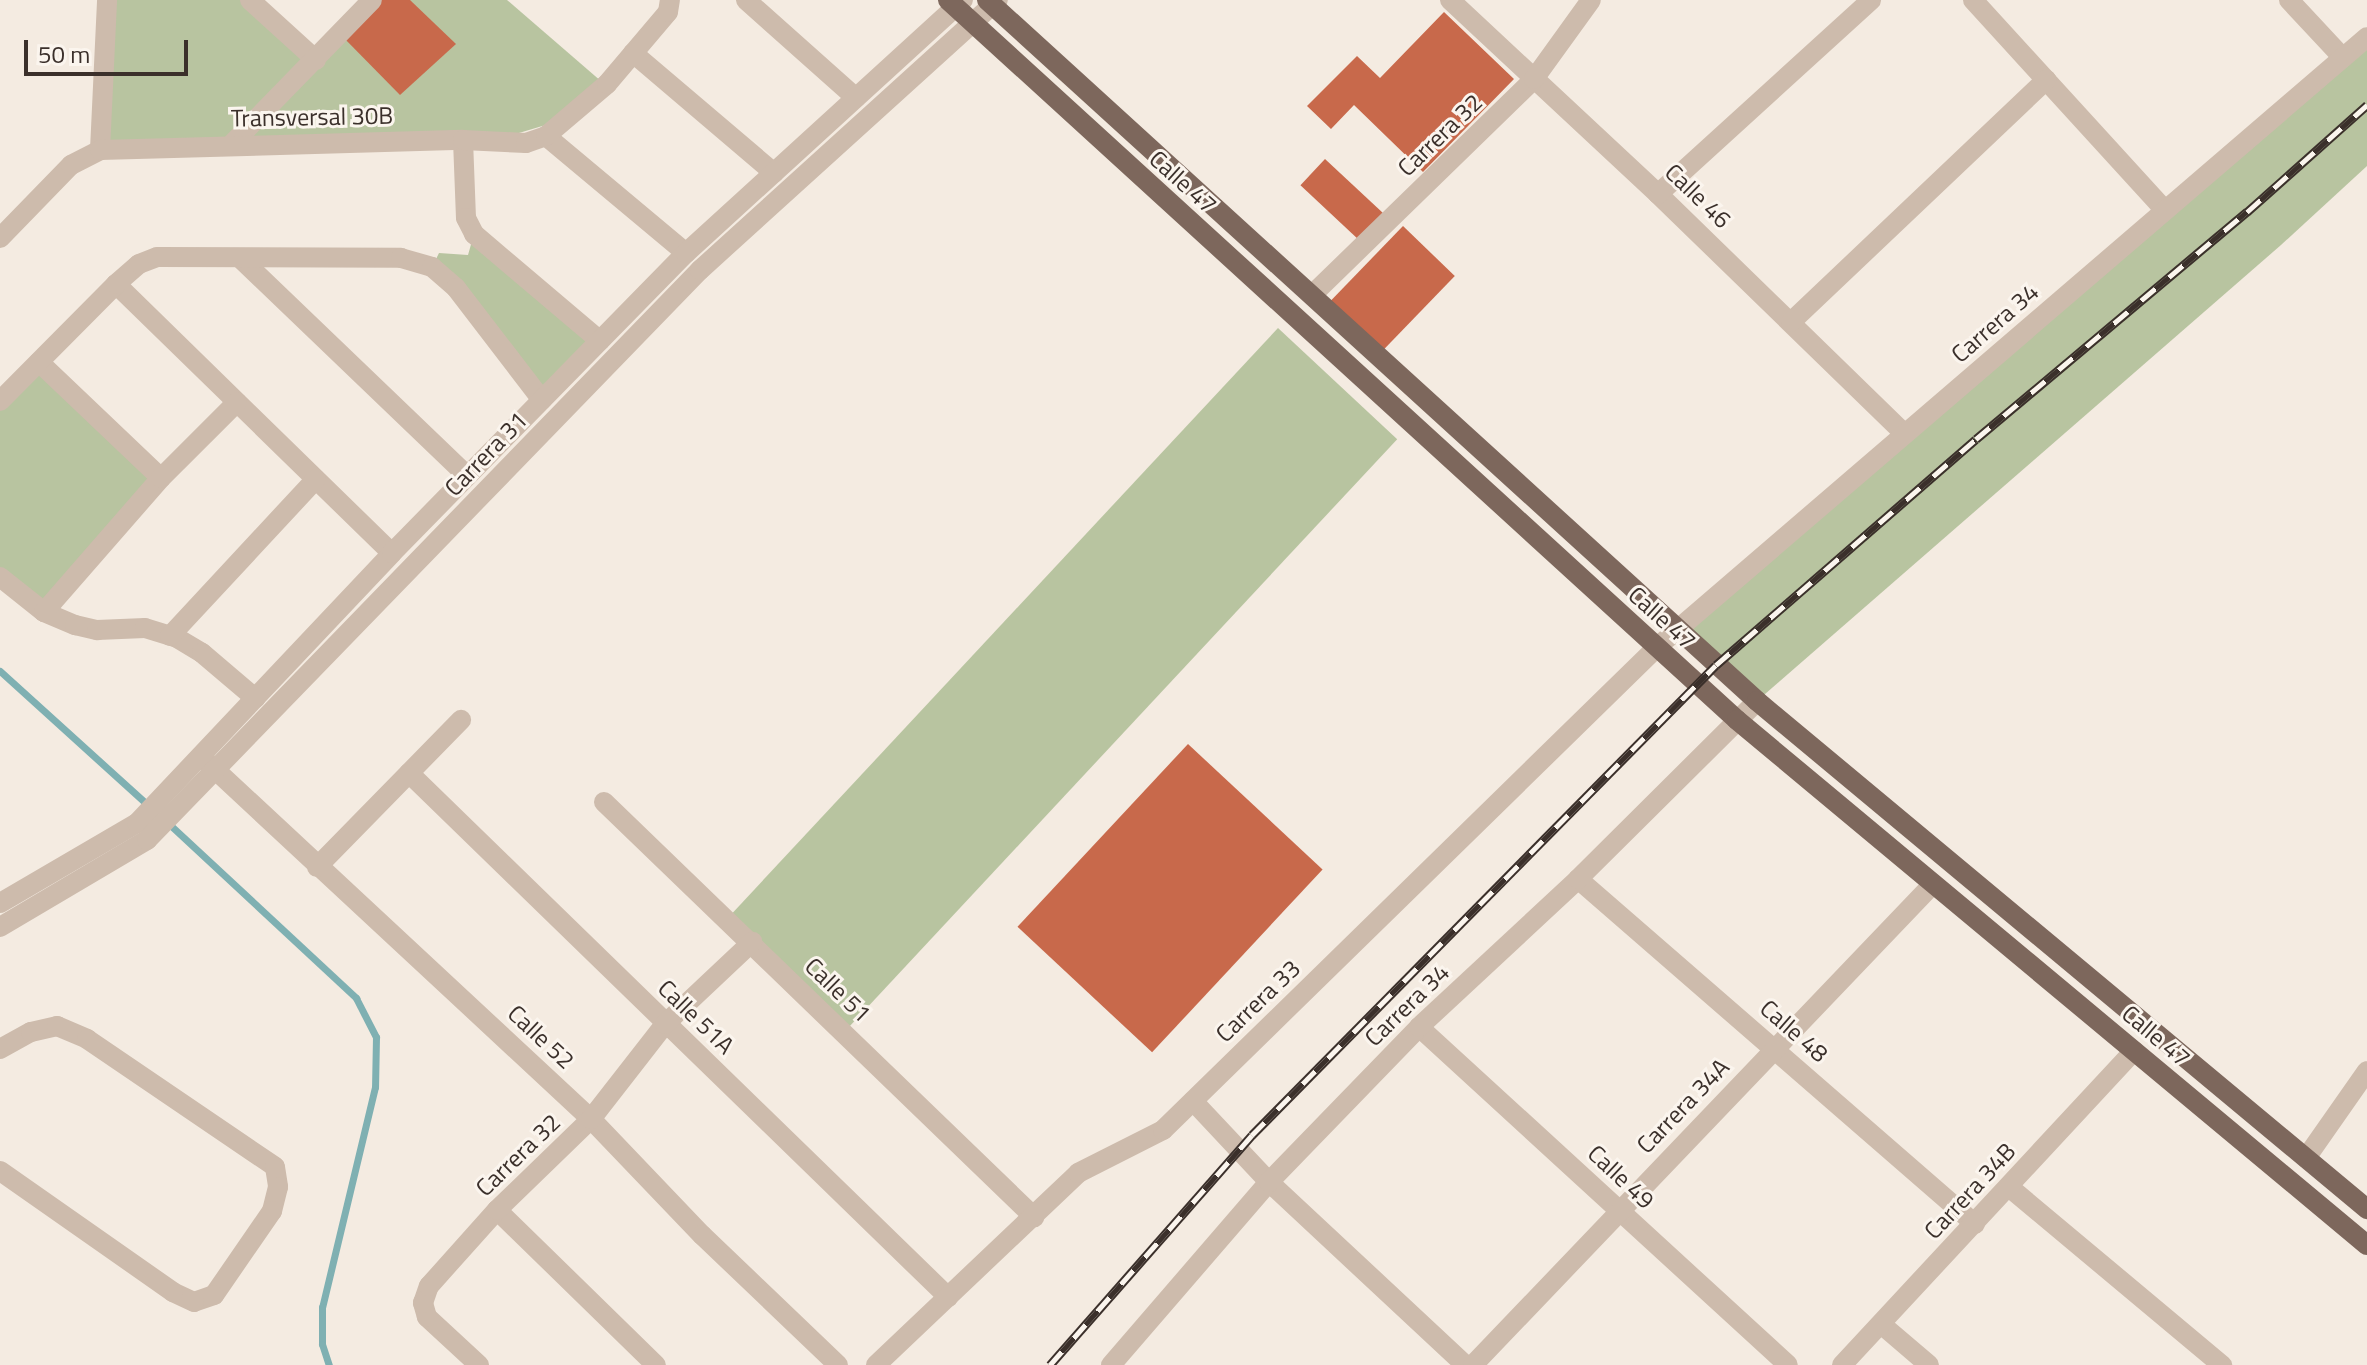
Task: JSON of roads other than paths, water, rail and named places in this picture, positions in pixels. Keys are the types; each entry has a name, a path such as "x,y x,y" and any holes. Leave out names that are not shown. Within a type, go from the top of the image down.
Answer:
{"main road":[{"name":"Calle 47","path":"956,2 973,24 1737,720 2367,1245"},
{"name":"Calle 47","path":"993,2 1757,701 2367,1209"}],"street":[{"path":"0,238 71,165 100,150 107,0"},
{"path":"250,0 316,60"},
{"path":"231,145 372,0"},
{"path":"746,0 856,98"},
{"name":"Calle 46","path":"1450,0 1658,194 1905,434"},
{"name":"Carrera 32","path":"1312,295 1534,79 1591,0"},
{"path":"1658,194 1871,0"},
{"path":"1973,0 2165,210"},
{"path":"2289,0 2343,58"},
{"name":"Carrera 31","path":"0,903 146,827 177,794 200,756 467,476 686,253 956,2"},
{"name":"Carrera 31","path":"177,794 216,771 700,270 973,24 993,2"},
{"path":"673,4 607,84 536,139 686,253"},
{"name":"Carrera 34","path":"1656,648 2367,37"},
{"path":"633,53 774,173"},
{"path":"1791,322 2046,80"},
{"name":"Transversal 30B","path":"100,150 536,139"},
{"path":"463,140 466,218 474,234 600,341"},
{"path":"790,158 802,164 805,174"},
{"path":"0,401 116,284 139,264 157,257 401,258 432,267 456,288 542,400"},
{"path":"240,258 467,476"},
{"path":"116,284 392,553"},
{"path":"39,362 161,478"},
{"path":"44,612 161,478 237,402"},
{"path":"170,636 316,479"},
{"path":"0,577 44,612 75,625 97,630 145,628 170,636 202,653 255,698"},
{"name":"Carrera 33","path":"876,1365 1078,1173 1163,1130 1656,648"},
{"name":"Carrera 34","path":"1124,1361 1269,1182 1419,1027 1578,879 1757,701"},
{"path":"317,867 461,720"},
{"name":"Calle 52","path":"200,756 591,1119 702,1235 838,1365"},
{"name":"Calle 51A","path":"409,773 948,1297"},
{"name":"Calle 51","path":"604,802 1034,1217"},
{"name":"Carrera 31","path":"0,927 147,840 146,827"},
{"name":"Calle 48","path":"1578,879 1975,1224"},
{"name":"Carrera 34A","path":"1473,1365 1933,884"},
{"name":"Carrera 32","path":"479,1365 427,1317 423,1303 429,1286 497,1210 591,1119 665,1024 752,942"},
{"path":"0,1049 31,1032 57,1026 87,1039 275,1167 278,1187 272,1211 214,1295 194,1302 173,1292 0,1171"},
{"name":"Calle 49","path":"1419,1027 1788,1365"},
{"name":"Carrera 34B","path":"1842,1365 2134,1051"},
{"path":"2306,1158 2367,1071"},
{"path":"1193,1101 1269,1182 1465,1365"},
{"path":"2009,1187 2222,1365"},
{"path":"497,1210 656,1365"},
{"path":"1881,1324 1929,1365"}],"waterway":[{"path":"0,671 150,807"},
{"path":"168,823 356,998 376,1037 375,1087 322,1307 322,1344 329,1365"}],"railway":[{"path":"1050,1365 1252,1135 1716,665 1976,439 2247,212 2367,105"}]}
